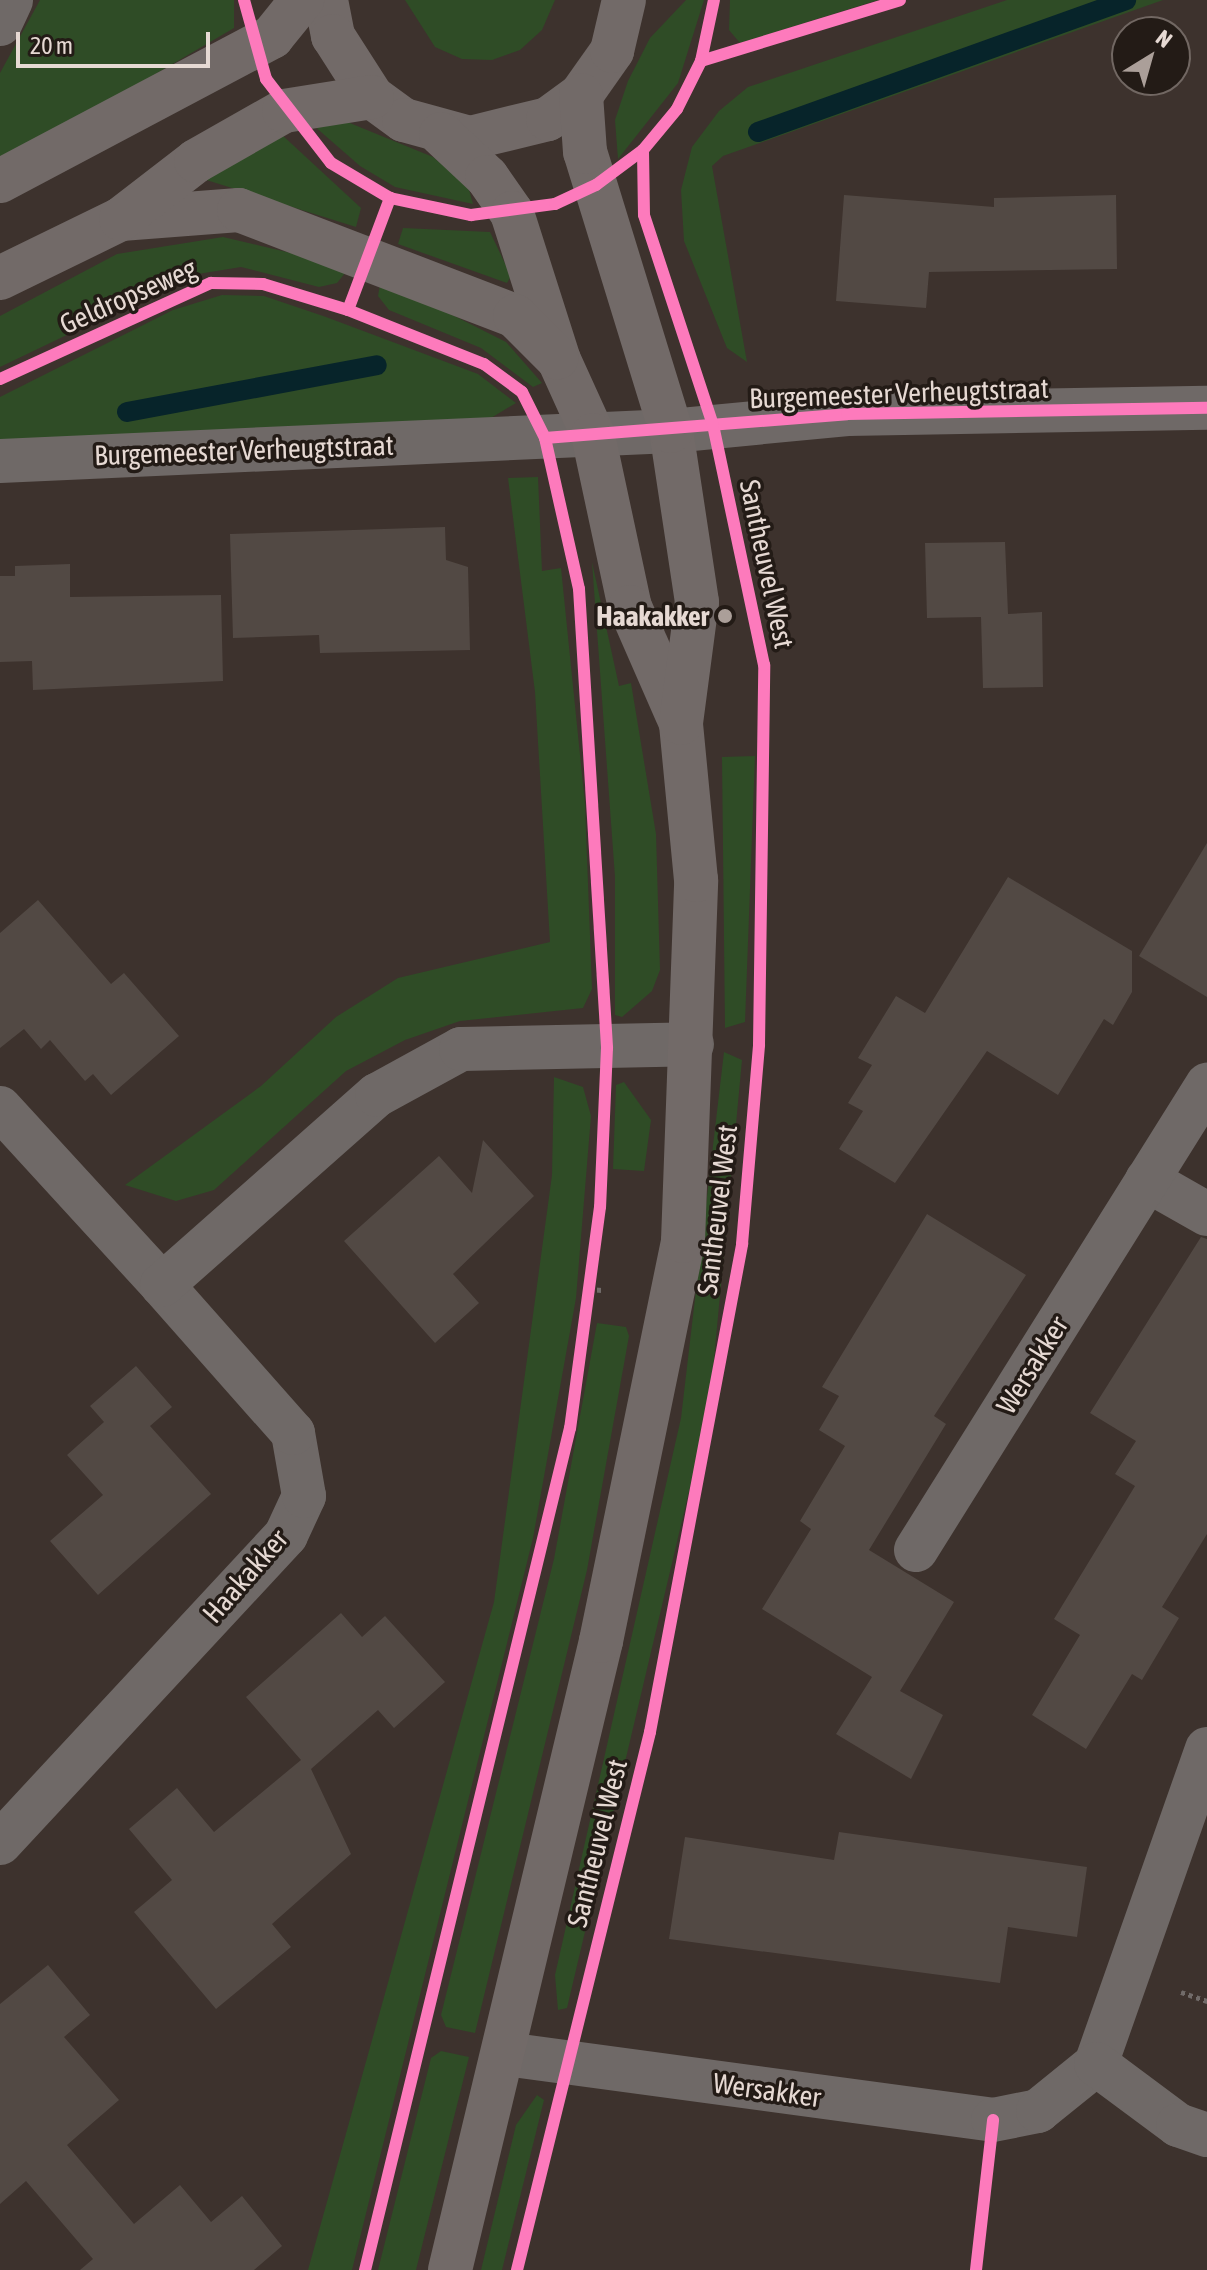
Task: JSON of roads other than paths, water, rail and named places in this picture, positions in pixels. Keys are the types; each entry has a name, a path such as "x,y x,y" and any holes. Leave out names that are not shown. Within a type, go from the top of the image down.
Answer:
{"street":[{"path":"0,24 11,0"},
{"path":"0,181 272,37 302,0"},
{"path":"326,0 333,36 372,97 441,134 500,136 548,119 581,95 612,51 629,3"},
{"name":"Santheuvel West","path":"450,2270 506,2054 673,1310 692,1044 696,880 681,723 697,602 671,431 585,152 581,95"},
{"path":"0,278 121,219 196,161 284,111 372,97"},
{"name":"Santheuvel West","path":"441,134 487,177 512,213 559,360 593,435 630,607 681,723"},
{"path":"121,219 239,210 515,316 559,360"},
{"name":"Burgemeester Verheugtstraat","path":"0,461 671,431 847,414 1207,408"},
{"path":"162,1285 377,1095 461,1049 692,1044"},
{"name":"Wersakker","path":"916,1550 1207,1085"},
{"name":"Haakakker","path":"0,1108 293,1433 304,1496 286,1535 0,1843"},
{"path":"1147,1180 1207,1214"},
{"path":"1207,1749 1096,2064 1178,2125 1207,2135"},
{"name":"Wersakker","path":"506,2054 993,2120 1038,2111 1096,2064"}],"waterway":[{"path":"758,132 1126,0"},
{"path":"127,412 377,365"}],"place":[{"name":"Haakakker","path":"725,616"}]}
